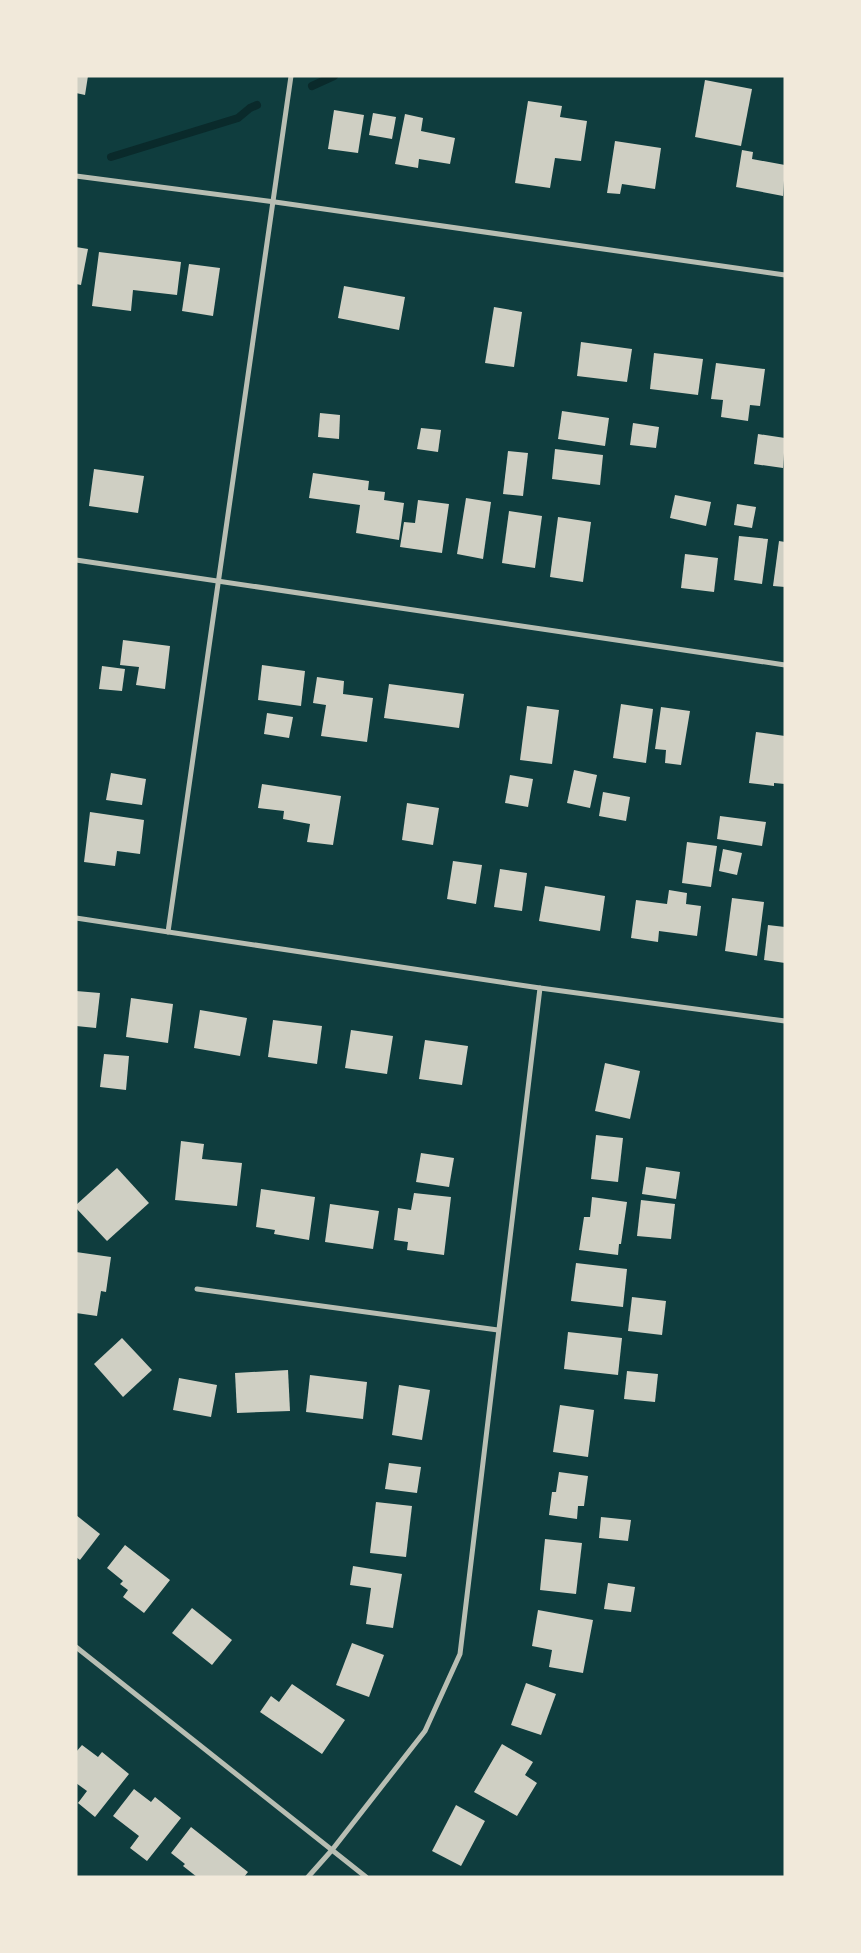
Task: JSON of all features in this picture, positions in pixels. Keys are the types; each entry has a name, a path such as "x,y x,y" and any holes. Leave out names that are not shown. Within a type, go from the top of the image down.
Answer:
{"street":[{"path":"168,932 291,76"},
{"path":"76,176 274,202 785,276"},
{"path":"76,560 785,665"},
{"path":"76,918 540,988 785,1021"},
{"path":"308,1877 332,1850 425,1731 460,1654 540,988"},
{"path":"196,1290 498,1330"},
{"path":"76,1647 366,1877"}],"building":[{"path":"76,76 88,76 85,95 76,93"},
{"path":"705,80 752,89 741,146 695,137"},
{"path":"528,101 562,106 560,117 587,121 581,161 555,158 550,188 515,183"},
{"path":"334,110 364,115 358,153 328,149"},
{"path":"373,113 396,117 392,139 369,135"},
{"path":"405,114 423,118 421,131 455,138 450,164 419,159 418,168 395,164"},
{"path":"615,141 661,148 655,189 622,184 620,194 607,193"},
{"path":"742,150 753,152 752,159 785,165 783,196 736,187"},
{"path":"76,247 88,249 81,285 76,284"},
{"path":"99,252 181,262 177,295 133,290 131,311 92,306"},
{"path":"189,264 220,268 213,316 182,311"},
{"path":"344,286 405,297 399,330 338,318"},
{"path":"494,307 522,312 514,367 485,363"},
{"path":"581,342 632,349 627,382 577,376"},
{"path":"654,353 703,359 698,395 650,389"},
{"path":"716,363 765,369 760,406 750,405 748,421 721,417 723,400 711,399"},
{"path":"562,411 609,418 605,446 558,439"},
{"path":"320,413 340,415 339,439 318,437"},
{"path":"633,423 659,427 656,448 630,445"},
{"path":"421,428 441,430 438,452 417,449"},
{"path":"758,434 785,438 783,468 754,464"},
{"path":"555,449 603,455 600,485 552,479"},
{"path":"508,451 528,453 523,496 503,494"},
{"path":"94,469 144,476 138,513 89,506"},
{"path":"313,473 369,481 368,490 385,492 384,500 404,503 399,540 356,533 360,505 309,498"},
{"path":"675,495 711,502 706,526 670,518"},
{"path":"466,498 491,502 483,559 457,554"},
{"path":"418,500 449,504 442,553 400,547 404,522 415,523"},
{"path":"737,504 756,507 752,528 734,525"},
{"path":"509,511 542,516 535,568 502,563"},
{"path":"558,517 591,522 583,582 550,577"},
{"path":"739,536 768,539 762,584 734,580"},
{"path":"779,541 785,542 785,587 773,586"},
{"path":"685,554 718,558 714,592 681,588"},
{"path":"123,640 170,646 165,689 136,685 139,667 120,665"},
{"path":"262,665 305,671 301,706 258,700"},
{"path":"102,666 125,669 122,691 99,689"},
{"path":"317,677 344,681 343,694 373,698 367,742 321,736 326,705 313,703"},
{"path":"389,684 464,694 459,728 384,718"},
{"path":"621,704 653,709 646,763 613,758"},
{"path":"527,706 559,710 552,764 520,760"},
{"path":"661,707 690,711 681,765 665,763 666,750 655,749"},
{"path":"267,713 293,717 289,738 264,734"},
{"path":"756,732 785,736 785,784 774,783 774,786 749,783"},
{"path":"574,770 597,775 590,808 567,803"},
{"path":"111,773 146,779 142,805 106,800"},
{"path":"510,775 533,779 528,807 505,803"},
{"path":"262,784 341,796 333,845 307,842 310,824 283,819 284,811 258,808"},
{"path":"603,792 630,797 626,821 599,816"},
{"path":"407,803 439,808 433,845 402,840"},
{"path":"90,812 144,820 140,854 117,851 115,866 84,862"},
{"path":"720,816 766,822 762,846 717,839"},
{"path":"687,842 717,846 711,887 682,883"},
{"path":"723,849 742,853 737,875 719,871"},
{"path":"453,861 482,865 476,904 447,899"},
{"path":"500,869 527,873 522,911 494,907"},
{"path":"545,886 605,896 600,931 539,921"},
{"path":"669,890 687,893 686,904 701,906 697,936 659,931 658,942 631,938 636,900 667,904"},
{"path":"732,898 764,902 757,956 725,951"},
{"path":"768,925 785,927 785,963 764,960"},
{"path":"76,991 100,993 96,1028 76,1026"},
{"path":"131,998 173,1004 168,1043 126,1037"},
{"path":"200,1010 247,1018 240,1056 194,1048"},
{"path":"273,1020 322,1026 317,1064 268,1057"},
{"path":"351,1030 393,1036 387,1074 345,1068"},
{"path":"425,1040 468,1046 462,1085 419,1079"},
{"path":"104,1054 129,1056 126,1090 100,1087"},
{"path":"605,1063 640,1071 630,1119 595,1111"},
{"path":"596,1135 623,1138 618,1182 591,1179"},
{"path":"181,1141 204,1144 202,1159 242,1163 237,1206 175,1200"},
{"path":"421,1153 454,1158 449,1187 416,1182"},
{"path":"646,1167 680,1172 676,1199 642,1194"},
{"path":"117,1168 149,1203 107,1241 76,1208 76,1205"},
{"path":"261,1189 315,1197 309,1240 274,1234 275,1230 256,1227"},
{"path":"414,1193 451,1197 444,1255 407,1250 408,1242 394,1240 398,1208 411,1210"},
{"path":"592,1197 627,1202 618,1255 579,1250 584,1217 590,1217"},
{"path":"641,1200 675,1204 671,1239 637,1236"},
{"path":"330,1204 379,1211 373,1249 325,1242"},
{"path":"76,1252 111,1257 106,1292 101,1291 97,1316 76,1313"},
{"path":"576,1263 627,1269 623,1307 571,1301"},
{"path":"632,1297 666,1301 662,1335 628,1331"},
{"path":"568,1332 622,1338 618,1375 564,1369"},
{"path":"122,1338 152,1370 123,1397 94,1364"},
{"path":"288,1370 290,1411 237,1413 235,1373"},
{"path":"627,1371 658,1374 655,1402 624,1399"},
{"path":"310,1375 367,1382 363,1419 306,1412"},
{"path":"179,1378 217,1385 211,1417 173,1410"},
{"path":"399,1385 430,1390 422,1440 392,1435"},
{"path":"560,1405 594,1410 588,1457 553,1452"},
{"path":"389,1463 421,1467 417,1493 385,1489"},
{"path":"559,1472 588,1476 584,1506 578,1506 577,1519 549,1515 552,1492 556,1492"},
{"path":"376,1502 412,1506 406,1557 370,1553"},
{"path":"76,1515 100,1534 80,1560 76,1557"},
{"path":"601,1517 631,1520 628,1541 599,1538"},
{"path":"545,1539 582,1543 576,1594 540,1590"},
{"path":"125,1545 170,1580 144,1613 123,1597 128,1590 120,1584 123,1581 107,1568"},
{"path":"353,1566 402,1574 393,1628 366,1624 371,1588 350,1585"},
{"path":"608,1583 635,1587 631,1612 604,1609"},
{"path":"192,1608 232,1640 212,1665 172,1633"},
{"path":"538,1610 593,1620 583,1673 549,1667 552,1650 532,1646"},
{"path":"352,1643 384,1655 369,1697 336,1685"},
{"path":"526,1683 556,1694 541,1735 511,1725"},
{"path":"292,1684 345,1720 322,1754 260,1712 271,1696 279,1702"},
{"path":"502,1744 533,1762 525,1775 537,1783 517,1816 474,1792"},
{"path":"82,1745 98,1757 102,1752 129,1774 95,1817 78,1803 87,1791 76,1783 76,1752"},
{"path":"134,1789 151,1802 155,1797 181,1818 147,1861 130,1848 139,1836 113,1816"},
{"path":"456,1805 485,1821 461,1866 432,1851"},
{"path":"191,1827 248,1872 244,1877 197,1877 183,1866 185,1864 171,1853"}],"waterway":[{"path":"312,86 334,76"},
{"path":"111,157 238,118 257,105"}]}
